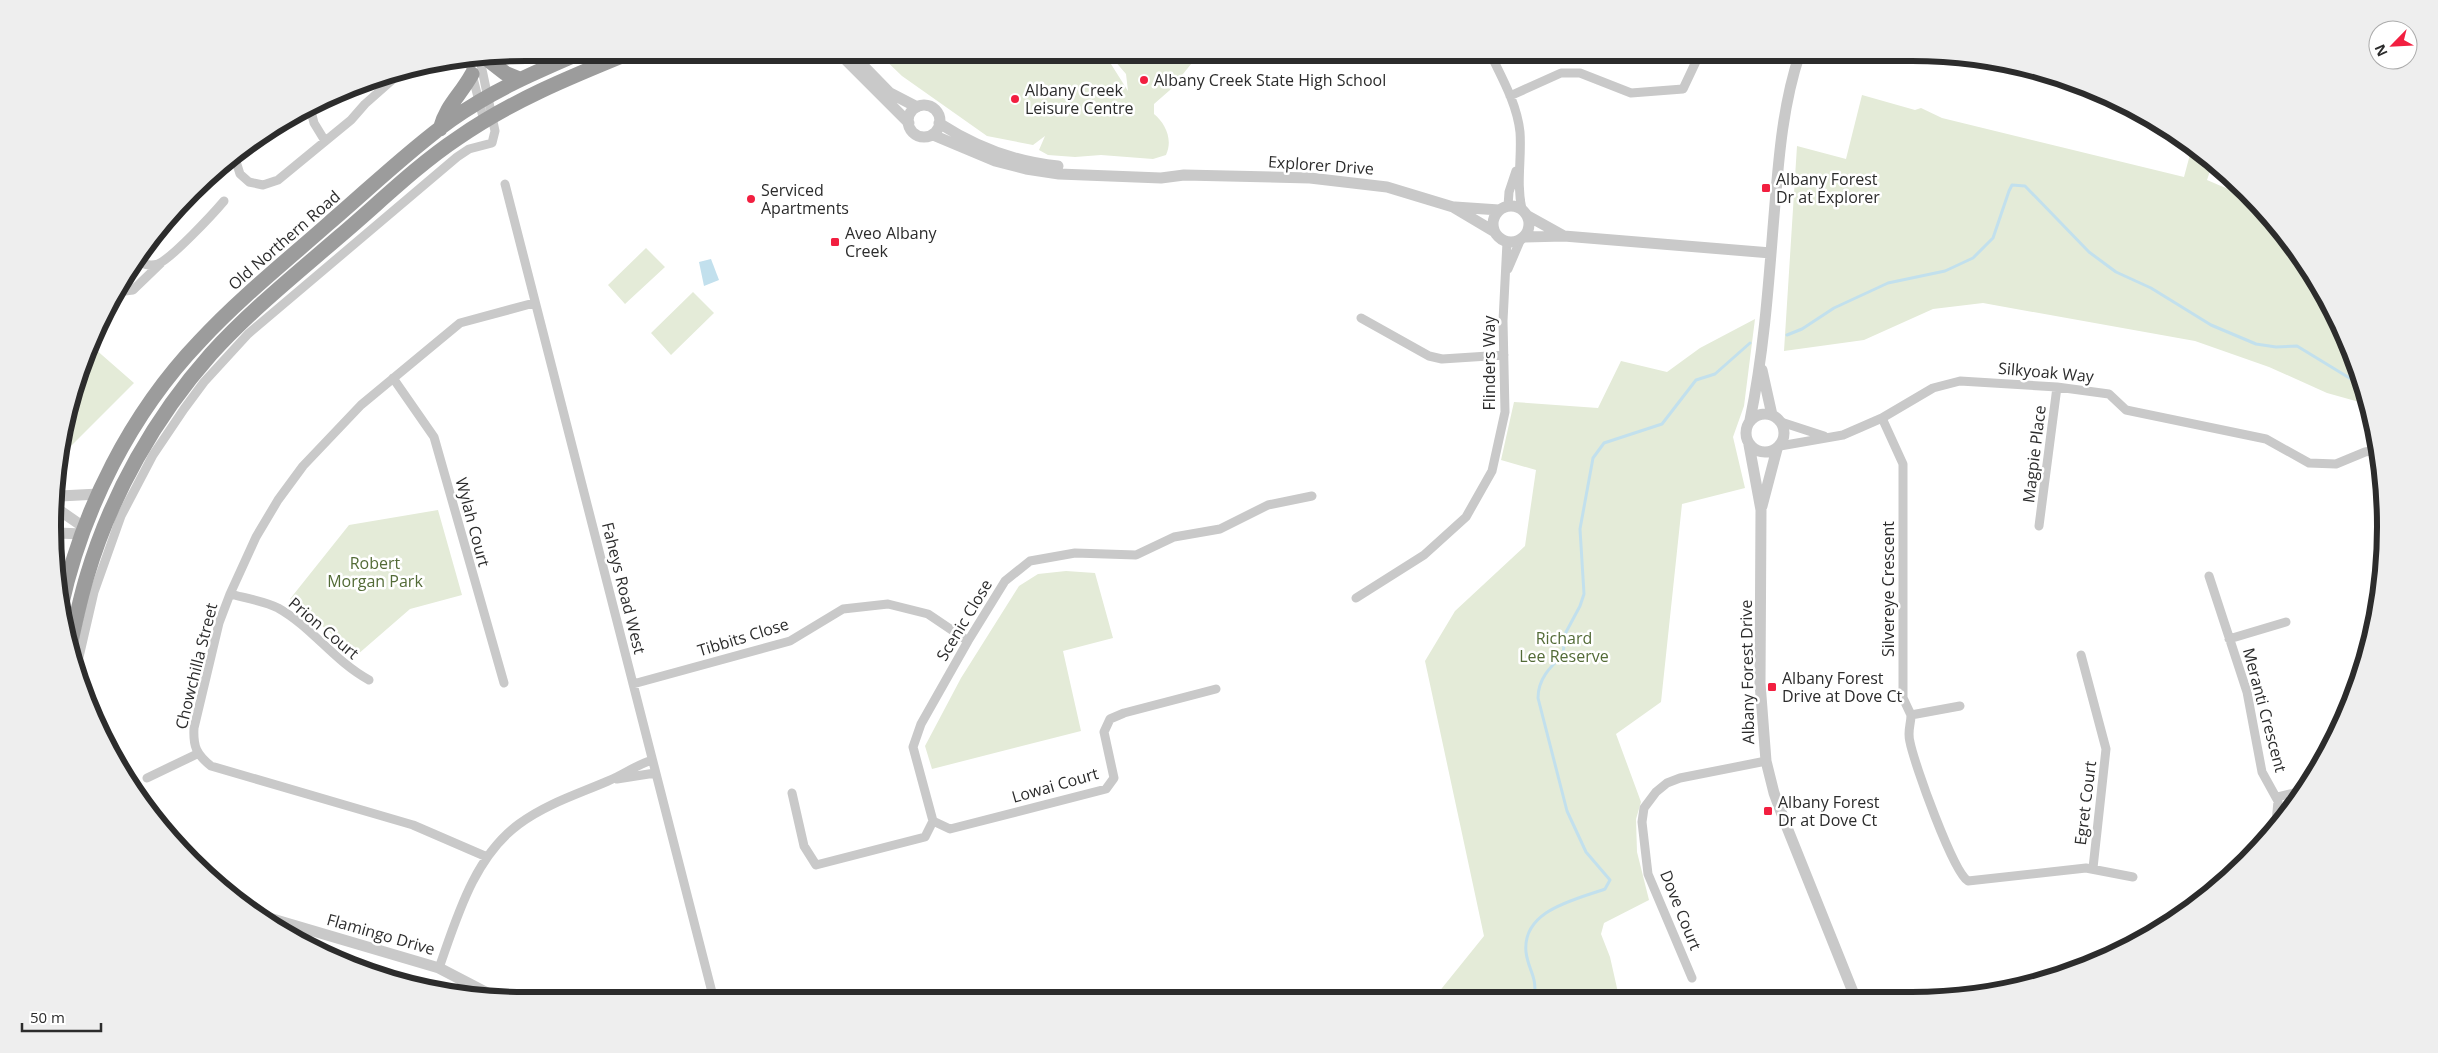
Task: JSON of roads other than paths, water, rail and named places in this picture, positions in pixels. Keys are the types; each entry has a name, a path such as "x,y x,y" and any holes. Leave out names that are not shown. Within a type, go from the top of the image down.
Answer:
{"highway":[{"name":"Old Northern Road","path":"66,590 83,531 99,494 131,432 198,342 272,273 440,129 484,99 519,79 560,61"},
{"name":"Old Northern Road","path":"73,631 86,577 106,537 121,490 148,440 174,399 210,355 246,318 288,280 455,139 488,118 536,93 609,61"},
{"path":"491,62 504,73 519,79"},
{"path":"440,129 445,111 462,91 470,68"},
{"path":"83,531 106,537"}],"street":[{"path":"848,61 908,124 911,130 919,136 933,135 940,123 935,110 926,106 917,107 890,93 860,61"},
{"path":"1494,61 1510,96 1520,133 1518,194 1530,227 1522,239"},
{"path":"1510,96 1561,73 1580,73 1631,93 1683,89 1696,61"},
{"path":"1761,365 1777,419 1784,433 1778,447 1764,453 1756,450 1749,444 1746,432 1761,365 1782,133 1797,61"},
{"path":"79,655 106,537 157,447 204,382 230,353 314,276 457,157 469,149 492,143 495,135 488,118 484,99 480,64"},
{"path":"470,68 484,99"},
{"path":"237,162 244,179 256,184 267,185 282,178 390,82"},
{"path":"908,124 910,114 917,107"},
{"path":"311,114 312,120 325,141"},
{"name":"Explorer Drive","path":"940,123 982,148 1024,160 1088,169 1160,171 1184,175 1310,178 1368,184 1407,192 1453,207 1495,232"},
{"name":"Explorer Drive","path":"933,135 995,161 1026,169 1089,176 1161,178 1184,175"},
{"path":"1518,164 1504,208 1494,221 1495,232 1507,242 1564,236 1771,253"},
{"name":"Faheys Road West","path":"505,184 712,992"},
{"path":"126,290 133,290 224,201"},
{"name":"Explorer Drive","path":"1453,207 1504,208"},
{"path":"1504,208 1525,212 1564,236"},
{"name":"Flinders Way","path":"1506,274 1522,239"},
{"name":"Flinders Way","path":"1356,598 1424,555 1466,517 1492,471 1505,412 1503,321 1507,242"},
{"path":"143,263 150,265 162,261"},
{"name":"Chowchilla Street","path":"487,857 413,825 211,766 197,754 193,741 194,728 219,623 230,594 256,537 278,500 302,466 338,427 393,378 460,323 534,303"},
{"path":"1361,318 1429,356 1442,359 1504,355"},
{"name":"Wylah Court","path":"393,378 434,437 504,684"},
{"name":"Silkyoak Way","path":"1778,447 1843,435 1882,418 1933,388 1948,383 1968,380 2057,387 2109,394 2126,410 2266,439 2309,463 2336,464 2371,451"},
{"name":"Magpie Place","path":"2039,526 2057,387"},
{"path":"1750,420 1761,414 1827,437"},
{"name":"Silvereye Crescent","path":"1882,418 1904,464 1903,698 1911,715 1908,731 1912,755 1959,872 1965,880 1982,880 2093,868 2133,877"},
{"name":"Albany Forest Drive","path":"1749,444 1761,510 1760,683 1766,761 1774,793 1786,825 1854,992"},
{"name":"Albany Forest Drive","path":"1761,510 1778,447"},
{"path":"62,496 99,494"},
{"name":"Scenic Close","path":"933,821 913,747 921,724 968,641 1006,581 1030,561 1075,553 1136,555 1174,537 1220,529 1268,505 1312,496"},
{"path":"61,512 83,531"},
{"path":"61,533 83,531"},
{"name":"Meranti Crescent","path":"2209,576 2250,707 2262,772 2277,797 2279,806 2278,814"},
{"name":"Prion Court","path":"230,594 276,607 292,617 351,671 369,680"},
{"name":"Tibbits Close","path":"633,684 790,641 844,609 888,604 928,614 968,641"},
{"path":"2230,639 2286,622"},
{"name":"Egret Court","path":"2081,655 2106,749 2093,868"},
{"name":"Lowai Court","path":"933,821 950,829 1106,789 1114,778 1104,732 1110,719 1124,713 1216,689"},
{"path":"1911,715 1960,706"},
{"path":"147,778 197,754"},
{"path":"439,968 464,902 487,857 519,824 566,797 609,781 640,764 652,760"},
{"name":"Dove Court","path":"1692,978 1648,874 1642,822 1644,808 1656,792 1667,783 1680,778 1766,761"},
{"path":"609,781 656,773"},
{"path":"792,793 804,846 816,865 925,837 933,821"},
{"path":"2277,797 2292,793"},
{"name":"Flamingo Drive","path":"285,923 439,968 479,989"}],"water":[{"path":"711,259 719,280 704,286 699,262"}],"waterway":[{"path":"1787,335 1802,329 1834,308 1888,283 1945,271 1973,258 1993,238 2012,185 2025,186 2089,252 2116,272 2151,288 2211,325 2256,344 2276,347 2297,346 2353,380"},
{"path":"1535,992 1534,979 1526,952 1527,938 1532,926 1553,909 1605,889 1610,880 1586,852 1567,811 1538,698 1542,679 1563,655 1565,634 1580,606 1584,594 1580,529 1593,458 1604,443 1662,424 1696,380 1715,374 1750,343"}],"place":[{"name":"Albany Creek State High School","path":"1144,80"},
{"name":"Albany Creek Leisure Centre","path":"1015,99"},
{"name":"Albany Forest Dr at Explorer","path":"1766,188"},
{"name":"Serviced Apartments","path":"751,199"},
{"name":"Aveo Albany Creek","path":"835,242"},
{"name":"Albany Forest Drive at Dove Ct","path":"1772,687"},
{"name":"Albany Forest Dr at Dove Ct","path":"1768,811"}],"park label":[{"name":"Robert Morgan Park","path":"375,572"},
{"name":"Richard Lee Reserve","path":"1564,647"}]}
